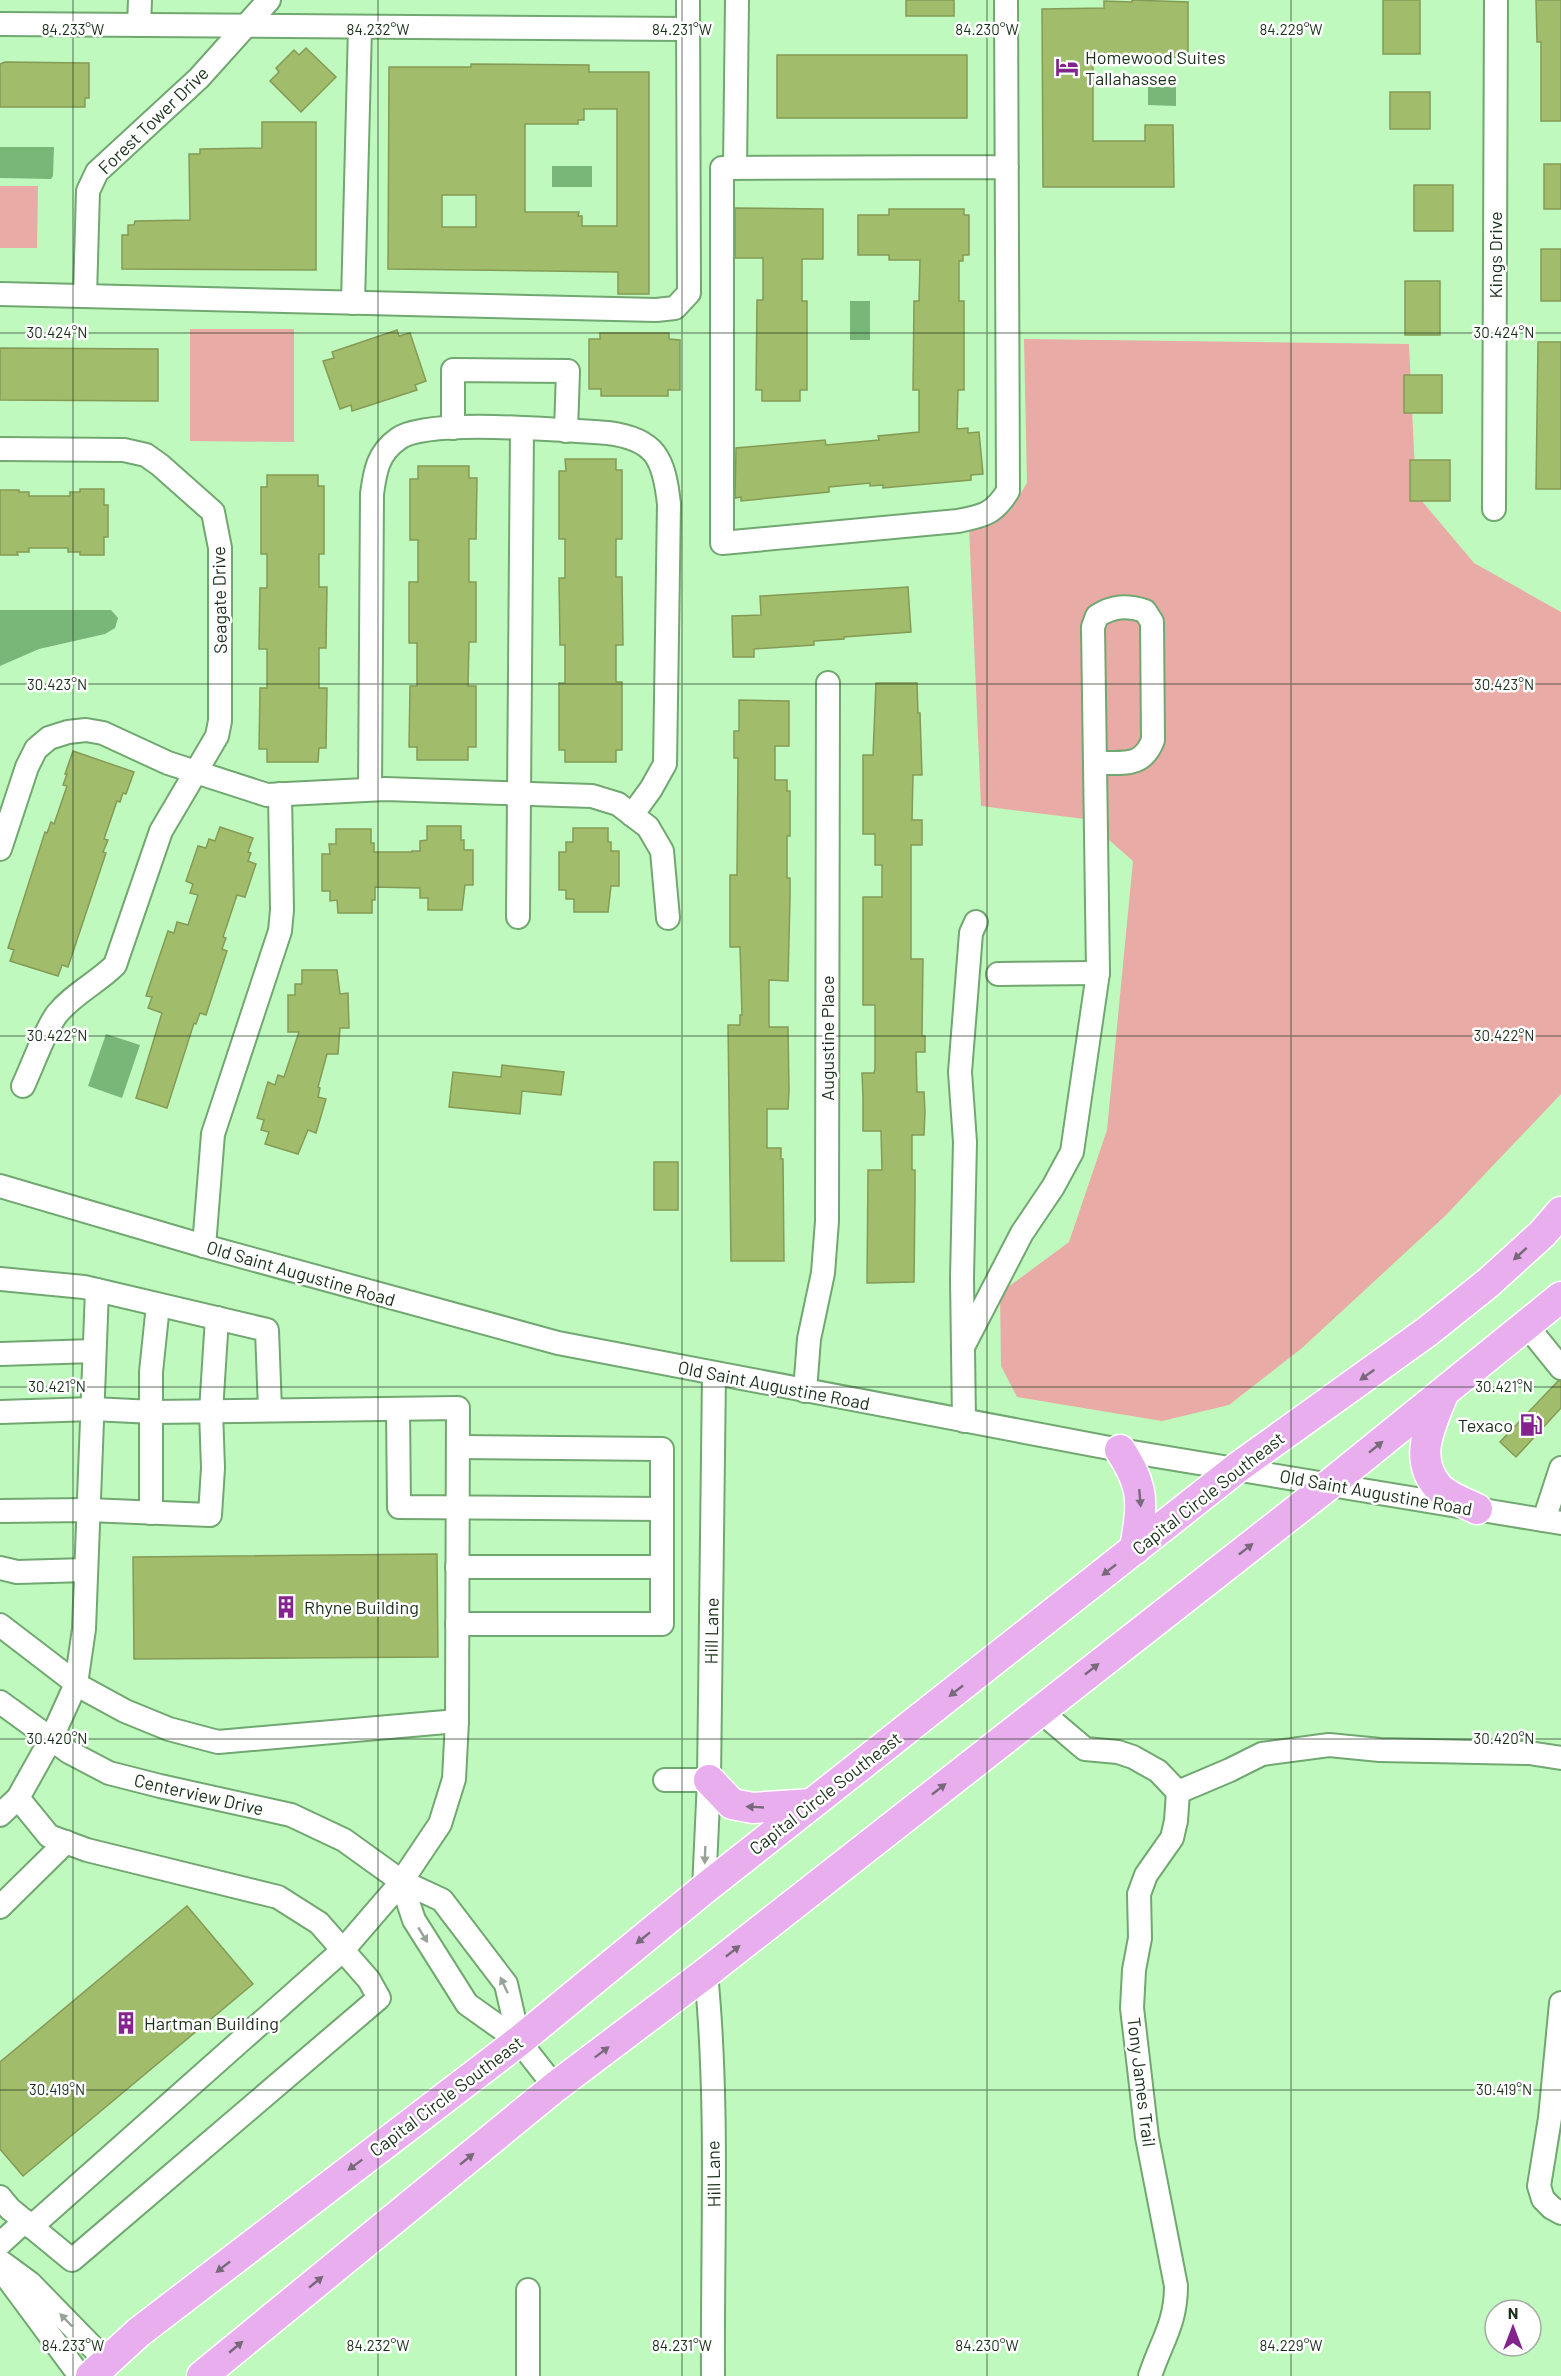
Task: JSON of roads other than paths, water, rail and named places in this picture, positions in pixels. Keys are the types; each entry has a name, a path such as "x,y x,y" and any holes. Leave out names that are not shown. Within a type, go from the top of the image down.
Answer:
{"main road":[{"name":"Capital Circle Southeast","path":"99,2369 140,2332 250,2245 519,2041 704,1889 1237,1468 1428,1331 1488,1283 1542,1234 1561,1212"},
{"path":"202,2376 555,2087 706,1973 1330,1484 1561,1297"},
{"path":"1443,1393 1424,1447 1426,1465 1440,1489 1477,1509"},
{"path":"1120,1450 1134,1472 1141,1496 1135,1550"},
{"path":"709,1780 732,1804 753,1808 811,1804"}],"street":[{"path":"139,25 140,0"},
{"name":"Forest Tower Drive","path":"85,296 88,191 97,172 199,78 269,0"},
{"path":"0,294 656,310 675,308 689,292 688,0"},
{"path":"735,168 737,0"},
{"path":"1006,0 1008,491 998,507 982,516 958,521 722,543 722,168 1006,167"},
{"name":"Kings Drive","path":"1494,509 1496,0"},
{"path":"0,24 688,29"},
{"path":"353,303 360,27"},
{"path":"453,428 453,370 568,371 566,431"},
{"path":"370,789 372,494 375,469 383,452 400,437 426,429 522,429 629,436 647,445 659,461 667,483 669,504 665,764 651,789 632,815"},
{"path":"518,917 522,429"},
{"name":"Seagate Drive","path":"0,449 124,450 146,455 213,512 220,548 220,721 217,736 161,831 114,965 102,977 71,999 56,1015 23,1086"},
{"path":"964,1345 1022,1233 1072,1152 1098,973 1093,627 1097,616 1110,608 1134,608 1145,611 1152,622 1153,740 1148,753 1135,762 1095,763"},
{"name":"Augustine Place","path":"805,1391 808,1339 823,1273 827,1221 828,683"},
{"path":"0,849 27,767 36,749 49,738 68,732 86,730 103,733 168,763 267,795 370,789 592,796 618,804 648,827 662,851 668,918"},
{"path":"204,1246 213,1134 280,931 282,910 280,794"},
{"path":"964,1421 962,1278 965,1142 960,1072 970,933 976,922"},
{"path":"998,974 1098,973"},
{"name":"Old Saint Augustine Road","path":"0,1186 204,1246 558,1343 1120,1450 1552,1522"},
{"path":"0,1279 97,1290 267,1329 270,1410"},
{"path":"0,1815 18,1798 51,1739 76,1684 84,1629 97,1290"},
{"path":"151,1513 153,1412 151,1372 158,1305"},
{"path":"0,1511 88,1510 210,1515 213,1468 211,1411 217,1318"},
{"path":"1527,1326 1561,1368"},
{"path":"0,1354 94,1351"},
{"name":"Hill Lane","path":"704,1889 709,1780 714,1374"},
{"path":"0,1412 93,1409 153,1412 458,1408 454,1779 440,1824 401,1881 343,1950 28,2224 0,2244"},
{"path":"398,1409 399,1507 662,1509"},
{"path":"457,1624 662,1624 662,1449 458,1447"},
{"path":"1552,1522 1561,1468"},
{"path":"457,1567 662,1567"},
{"path":"0,1568 17,1572 86,1570"},
{"path":"0,1625 76,1684 125,1712 169,1729 218,1742 456,1721"},
{"name":"Centerview Drive","path":"0,1702 69,1752 109,1773 291,1815 344,1840 401,1881 442,1900 506,1984 519,2041"},
{"path":"1039,1710 1085,1749 1118,1752 1133,1757 1158,1771 1178,1792 1262,1754 1329,1745 1380,1750 1529,1753 1561,1758"},
{"path":"665,1780 709,1780"},
{"name":"Tony James Trail","path":"1150,2376 1169,2332 1176,2305 1176,2286 1147,2137 1132,2008 1134,1971 1140,1938 1139,1893 1146,1875 1172,1838 1178,1792"},
{"path":"0,2197 10,2210 72,2260 380,1998 369,1980 319,1923 278,1897 120,1860 49,1836 18,1798"},
{"path":"0,1907 66,1842"},
{"name":"Centerview Drive","path":"401,1881 414,1920 467,2004 519,2041 555,2087"},
{"name":"Hill Lane","path":"706,1973 710,2014 714,2180 713,2376"},
{"path":"1561,2003 1550,2118 1539,2186 1543,2199 1561,2213"},
{"path":"0,2261 30,2283 99,2369"},
{"path":"0,2267 81,2376"},
{"path":"528,2290 528,2376"}],"place":[{"name":"Homewood Suites Tallahassee","path":"1067,67"},
{"name":"Texaco","path":"1531,1425"},
{"name":"Rhyne Building","path":"286,1607"},
{"name":"Hartman Building","path":"126,2023"}]}
